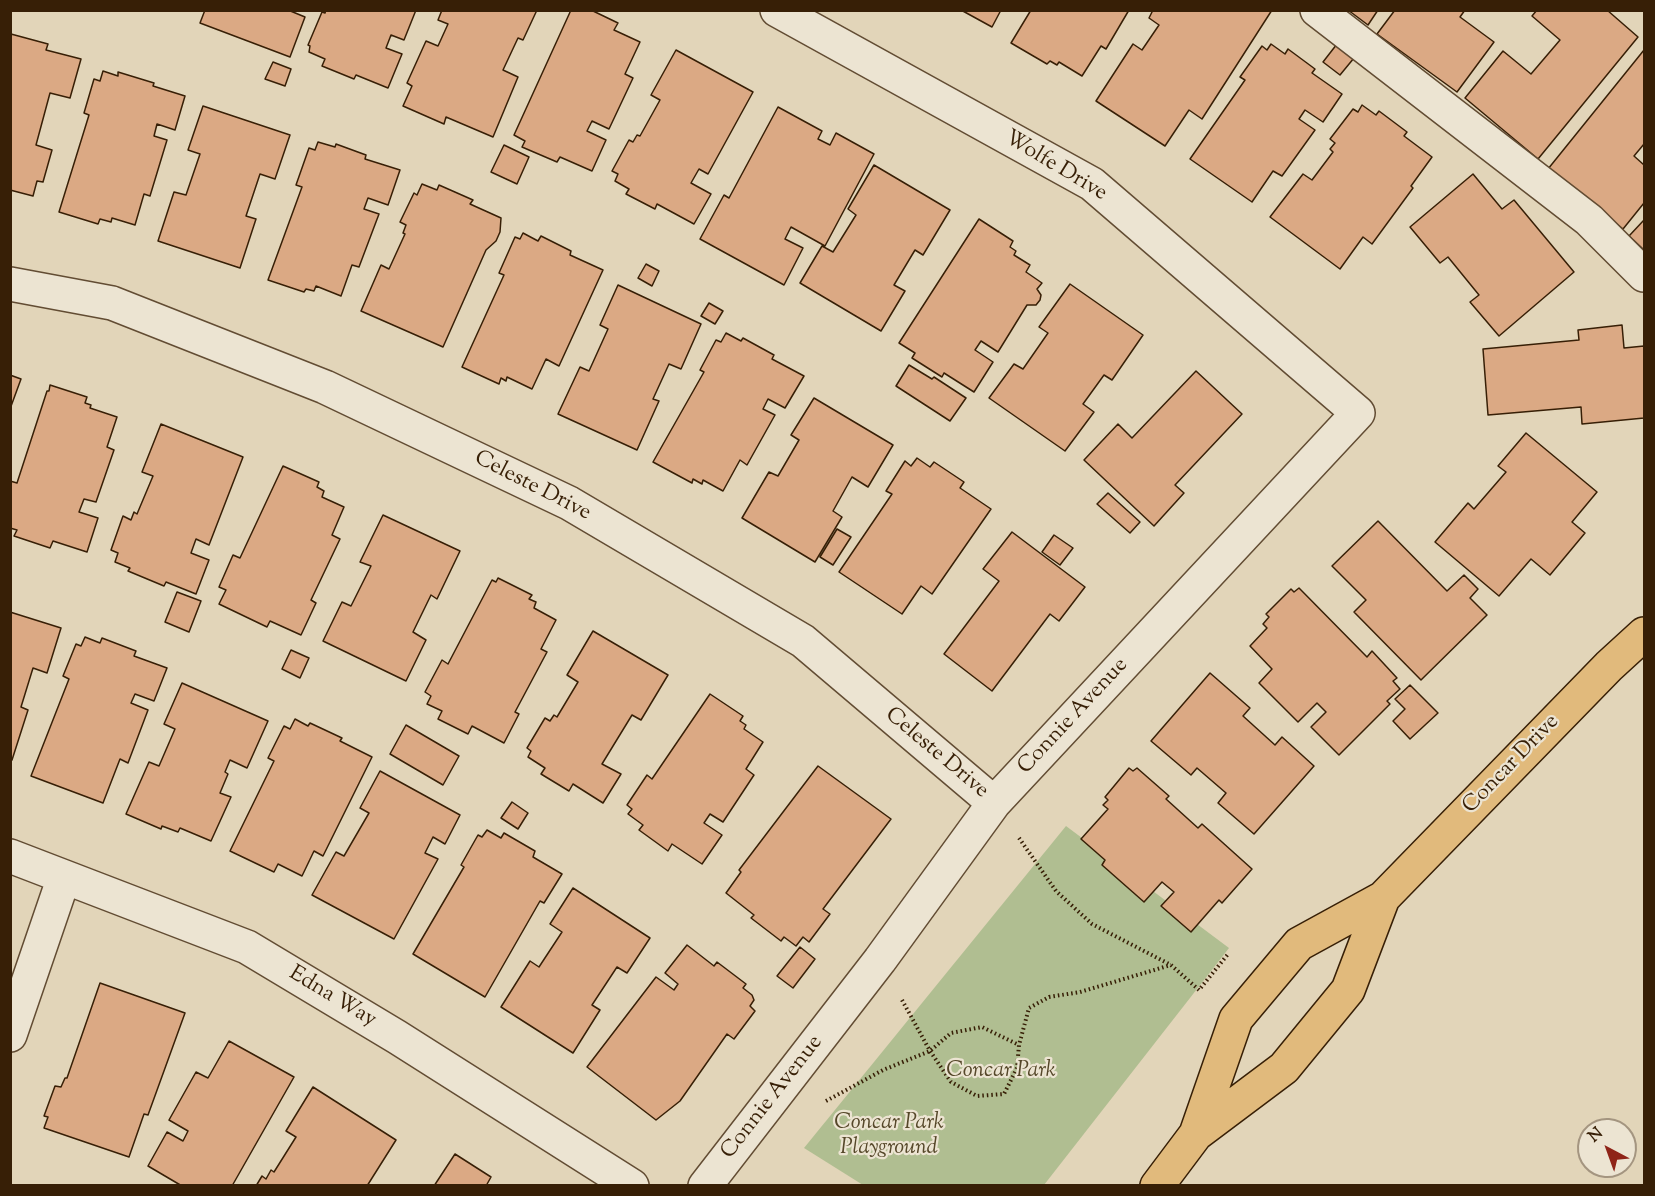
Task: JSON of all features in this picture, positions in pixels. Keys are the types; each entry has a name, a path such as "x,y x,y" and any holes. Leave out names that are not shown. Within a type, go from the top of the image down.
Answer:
{"main road":[{"name":"Concar Drive","path":"1196,1134 1236,1019 1299,944 1383,898 1601,674 1644,634"},
{"name":"Concar Drive","path":"1157,1185 1196,1134 1284,1068 1348,990 1383,898"}],"street":[{"name":"Wolfe Drive","path":"777,10 1092,184 1358,412"},
{"path":"1317,10 1589,220 1644,275"},
{"name":"Celeste Drive","path":"10,284 112,303 325,387 569,503 803,641 994,803"},
{"name":"Connie Avenue","path":"705,1185 880,960 994,803 1358,412"},
{"name":"Edna Way","path":"10,856 247,947 397,1037 632,1185"},
{"path":"10,1035 64,877"}],"path":[{"path":"994,803 1056,891 1092,924 1171,965 1199,990 1228,954"},
{"path":"880,960 930,1051 951,1082 977,1095 1004,1094 1017,1068 1019,1045 1029,1008 1049,997 1080,992 1171,965"},
{"path":"786,1081 819,1104 883,1070 930,1051 951,1033 982,1027 1019,1045"}],"green space":[{"name":"Concar Park","path":"1066,826 1229,948 1044,1185 863,1185 804,1148"}],"building":[{"path":"205,10 288,10 305,17 290,57 200,23"},
{"path":"326,10 416,10 404,40 391,35 386,48 402,54 388,88 356,75 354,79 322,66 325,59 309,52 310,46 308,45 322,12 325,13"},
{"path":"442,10 537,10 523,40 518,38 503,70 518,77 493,137 446,117 444,124 403,106 412,86 407,83 426,41 438,46 448,24 438,20"},
{"path":"571,10 591,10 618,23 614,30 640,42 625,74 633,78 609,129 592,121 587,131 606,140 592,171 560,157 557,162 522,147 525,141 514,135"},
{"path":"961,10 1001,10 992,27"},
{"path":"1031,10 1129,10 1106,49 1101,46 1082,76 1059,62 1057,65 1050,61 1047,64 1011,43"},
{"path":"1153,10 1272,10 1202,119 1189,110 1165,146 1096,101 1133,44 1142,50 1159,25 1149,18"},
{"path":"1348,10 1378,10 1368,25"},
{"path":"1395,10 1465,10 1460,17 1494,42 1457,92 1377,34"},
{"path":"1537,10 1607,10 1638,37 1538,159 1465,98 1503,51 1531,74 1560,40 1532,16"},
{"path":"11,34 48,44 46,50 81,59 70,98 50,93 36,145 52,150 43,182 37,181 33,196 10,190"},
{"path":"1271,44 1285,54 1288,49 1315,69 1312,73 1342,94 1323,122 1305,110 1299,119 1315,130 1282,176 1273,171 1252,202 1190,159 1245,80 1240,77 1262,46 1267,50"},
{"path":"1337,44 1354,58 1340,75 1323,62"},
{"path":"676,50 753,92 708,174 699,169 691,183 711,194 694,224 657,204 655,209 626,194 629,189 615,181 618,174 612,171 629,140 633,142 637,135 640,136 660,100 651,95"},
{"path":"1644,50 1644,144 1634,156 1644,165 1644,203 1623,229 1548,169"},
{"path":"273,62 291,69 285,86 265,79"},
{"path":"103,71 118,76 118,72 185,96 175,130 157,124 154,136 167,140 150,196 144,194 135,225 112,218 111,222 100,219 98,224 59,212 89,115 84,113 94,79 100,81"},
{"path":"1362,105 1376,115 1379,111 1407,132 1404,136 1432,157 1411,186 1413,188 1372,244 1363,237 1340,269 1270,217 1303,174 1312,180 1333,152 1330,149 1335,143 1330,139 1353,109 1358,112"},
{"path":"203,106 290,135 275,179 260,174 246,216 256,219 240,268 158,241 174,192 186,195 200,154 188,150"},
{"path":"778,107 822,131 818,139 830,145 836,133 874,154 825,246 791,227 785,239 803,248 784,285 700,239 724,195 729,198"},
{"path":"318,142 335,147 336,144 366,155 365,159 400,170 388,205 368,198 364,209 379,214 359,267 352,265 341,296 316,286 314,291 306,289 304,292 268,280 302,187 296,185 309,148 315,150"},
{"path":"504,145 529,157 517,184 491,172"},
{"path":"874,165 950,210 923,255 915,250 894,285 905,291 881,331 800,283 822,246 833,252 856,215 848,209"},
{"path":"1473,174 1502,209 1514,200 1574,272 1499,336 1470,302 1479,295 1448,257 1440,263 1410,227"},
{"path":"422,184 437,190 439,185 473,200 470,204 501,218 500,232 496,241 486,250 443,347 361,311 381,265 389,269 405,234 403,233 406,225 400,222 414,193 417,195"},
{"path":"979,219 1013,241 1010,247 1016,251 1014,255 1030,265 1026,272 1042,283 1037,289 1041,295 1040,300 1036,305 1027,305 998,352 981,341 975,350 993,362 974,392 944,373 942,377 912,358 915,353 899,343"},
{"path":"1644,220 1644,250 1629,236"},
{"path":"523,233 538,241 541,236 571,251 570,255 603,270 559,366 546,359 532,389 507,377 506,381 501,378 499,384 462,367 504,275 499,273 515,237 520,239"},
{"path":"646,264 659,271 652,286 638,278"},
{"path":"1070,284 1143,335 1112,380 1104,375 1083,404 1094,412 1065,451 989,398 1014,364 1023,369 1048,333 1039,327"},
{"path":"618,285 701,324 681,369 669,364 653,399 659,401 637,450 558,414 580,367 589,371 608,329 600,325"},
{"path":"709,303 723,311 715,324 701,316"},
{"path":"1622,325 1624,348 1644,346 1644,418 1582,424 1581,407 1488,415 1483,349 1579,340 1578,330"},
{"path":"726,333 741,341 743,338 774,355 772,359 804,376 785,408 768,399 763,409 775,415 747,465 740,460 723,491 703,480 702,484 693,479 692,483 653,462 704,372 700,370 716,340 721,342"},
{"path":"909,365 932,379 934,377 966,398 950,421 896,386"},
{"path":"1196,371 1242,414 1175,485 1184,493 1154,526 1084,460 1118,424 1132,438"},
{"path":"10,375 21,379 10,409"},
{"path":"50,385 87,397 85,403 91,405 90,408 117,417 107,447 114,450 96,502 84,499 79,512 98,518 87,552 53,541 50,548 14,536 17,530 10,528 10,481 17,483"},
{"path":"814,398 893,445 868,487 852,477 833,511 842,517 815,562 742,518 769,472 778,476 799,440 791,435"},
{"path":"161,424 243,457 209,545 196,539 191,553 209,560 196,594 166,582 164,586 128,571 130,568 115,562 118,553 111,550 123,516 131,520 134,512 137,514 153,476 142,472"},
{"path":"1526,433 1597,492 1572,522 1585,533 1550,575 1531,559 1499,596 1435,542 1468,503 1474,509 1506,472 1498,466"},
{"path":"917,458 930,467 934,462 964,482 960,488 991,509 932,594 921,586 902,614 839,572 892,494 886,491 905,461 911,466"},
{"path":"283,466 319,482 317,487 324,491 322,497 344,507 332,535 340,539 311,600 316,603 301,635 270,621 267,627 219,604 226,590 219,587 233,555 240,558"},
{"path":"1108,493 1140,522 1130,533 1097,504"},
{"path":"383,515 460,551 437,599 431,595 413,632 426,640 406,681 323,641 342,602 351,606 371,566 360,562"},
{"path":"1378,521 1447,591 1464,575 1478,589 1470,598 1487,615 1421,680 1354,612 1366,600 1332,566"},
{"path":"837,529 851,537 833,565 820,557"},
{"path":"1012,532 1085,587 1059,621 1050,614 992,691 944,654 999,581 983,569"},
{"path":"1054,535 1073,548 1060,565 1042,552"},
{"path":"498,578 532,595 529,599 536,602 534,608 556,620 541,649 547,652 515,712 519,714 504,743 472,726 468,734 438,719 442,711 427,704 431,696 425,692 442,660 448,664 492,580 496,582"},
{"path":"1299,588 1367,657 1372,651 1397,678 1393,681 1400,689 1387,701 1390,704 1339,755 1311,727 1326,712 1317,703 1298,722 1259,683 1272,669 1250,646 1267,628 1263,624 1269,617 1266,614 1291,589 1294,592"},
{"path":"177,592 201,601 189,632 165,622"},
{"path":"10,612 61,628 47,673 33,668 21,707 28,710 12,760 10,759"},
{"path":"593,631 668,675 641,720 632,715 602,764 621,774 603,803 573,784 569,791 541,774 545,768 528,757 531,751 527,748 545,718 550,721 554,715 557,717 578,682 567,675"},
{"path":"85,637 100,643 102,638 136,651 134,656 167,668 154,701 135,694 131,703 148,710 128,763 120,759 103,803 31,776 69,679 63,676 76,644 81,646"},
{"path":"291,650 309,658 300,678 282,669"},
{"path":"1210,673 1250,708 1243,716 1275,745 1282,737 1314,766 1254,834 1218,803 1226,793 1197,768 1191,775 1151,741"},
{"path":"182,683 268,721 247,768 230,760 225,772 228,774 220,793 231,797 211,841 180,828 178,832 162,826 161,829 126,814 149,762 159,766 175,729 164,724"},
{"path":"1410,685 1438,713 1410,739 1393,721 1405,709 1395,699"},
{"path":"710,694 743,716 740,721 746,725 744,729 763,742 746,769 754,775 723,822 710,814 704,823 722,835 702,864 672,844 668,851 639,830 643,825 628,814 632,809 627,805 647,775 652,779"},
{"path":"295,719 308,726 310,723 342,738 340,741 372,757 323,856 314,851 302,876 278,864 274,872 230,851 274,761 268,758 284,726 290,729"},
{"path":"406,725 459,756 443,785 390,754"},
{"path":"818,766 891,819 823,909 830,914 809,942 803,937 796,946 784,937 781,941 751,918 754,915 726,893 741,872 739,870"},
{"path":"1129,768 1133,771 1137,768 1169,796 1166,799 1198,828 1202,824 1252,869 1222,903 1219,900 1191,932 1161,906 1174,892 1162,882 1144,902 1102,865 1105,860 1081,839 1108,809 1103,805 1108,800 1105,797"},
{"path":"380,771 460,815 445,844 433,837 425,853 438,859 394,939 312,895 336,852 344,856 369,813 360,808"},
{"path":"512,802 528,813 518,829 501,818"},
{"path":"487,830 501,838 504,833 535,851 533,857 562,874 544,903 540,901 485,997 413,954 464,867 461,865 478,835 482,837"},
{"path":"573,888 650,938 627,973 617,967 592,1005 600,1010 573,1053 501,1007 530,961 539,967 562,932 550,924"},
{"path":"687,945 714,966 717,962 746,984 743,988 752,995 754,1000 750,1006 755,1011 734,1039 727,1034 680,1101 656,1120 587,1067 656,977 674,990 678,984 665,973"},
{"path":"800,947 815,959 793,988 777,976"},
{"path":"100,983 185,1013 148,1115 144,1114 129,1157 44,1128 48,1117 44,1116 55,1086 61,1087 67,1078"},
{"path":"229,1041 294,1077 232,1186 182,1186 148,1166 167,1132 183,1141 188,1131 169,1120 196,1072 208,1078"},
{"path":"313,1087 396,1140 367,1186 256,1186 262,1176 266,1179 271,1170 274,1172 296,1137 286,1131"},
{"path":"455,1154 491,1177 486,1186 434,1186"}],"park label":[{"name":"Concar Park Playground","path":"889,1136"}]}
